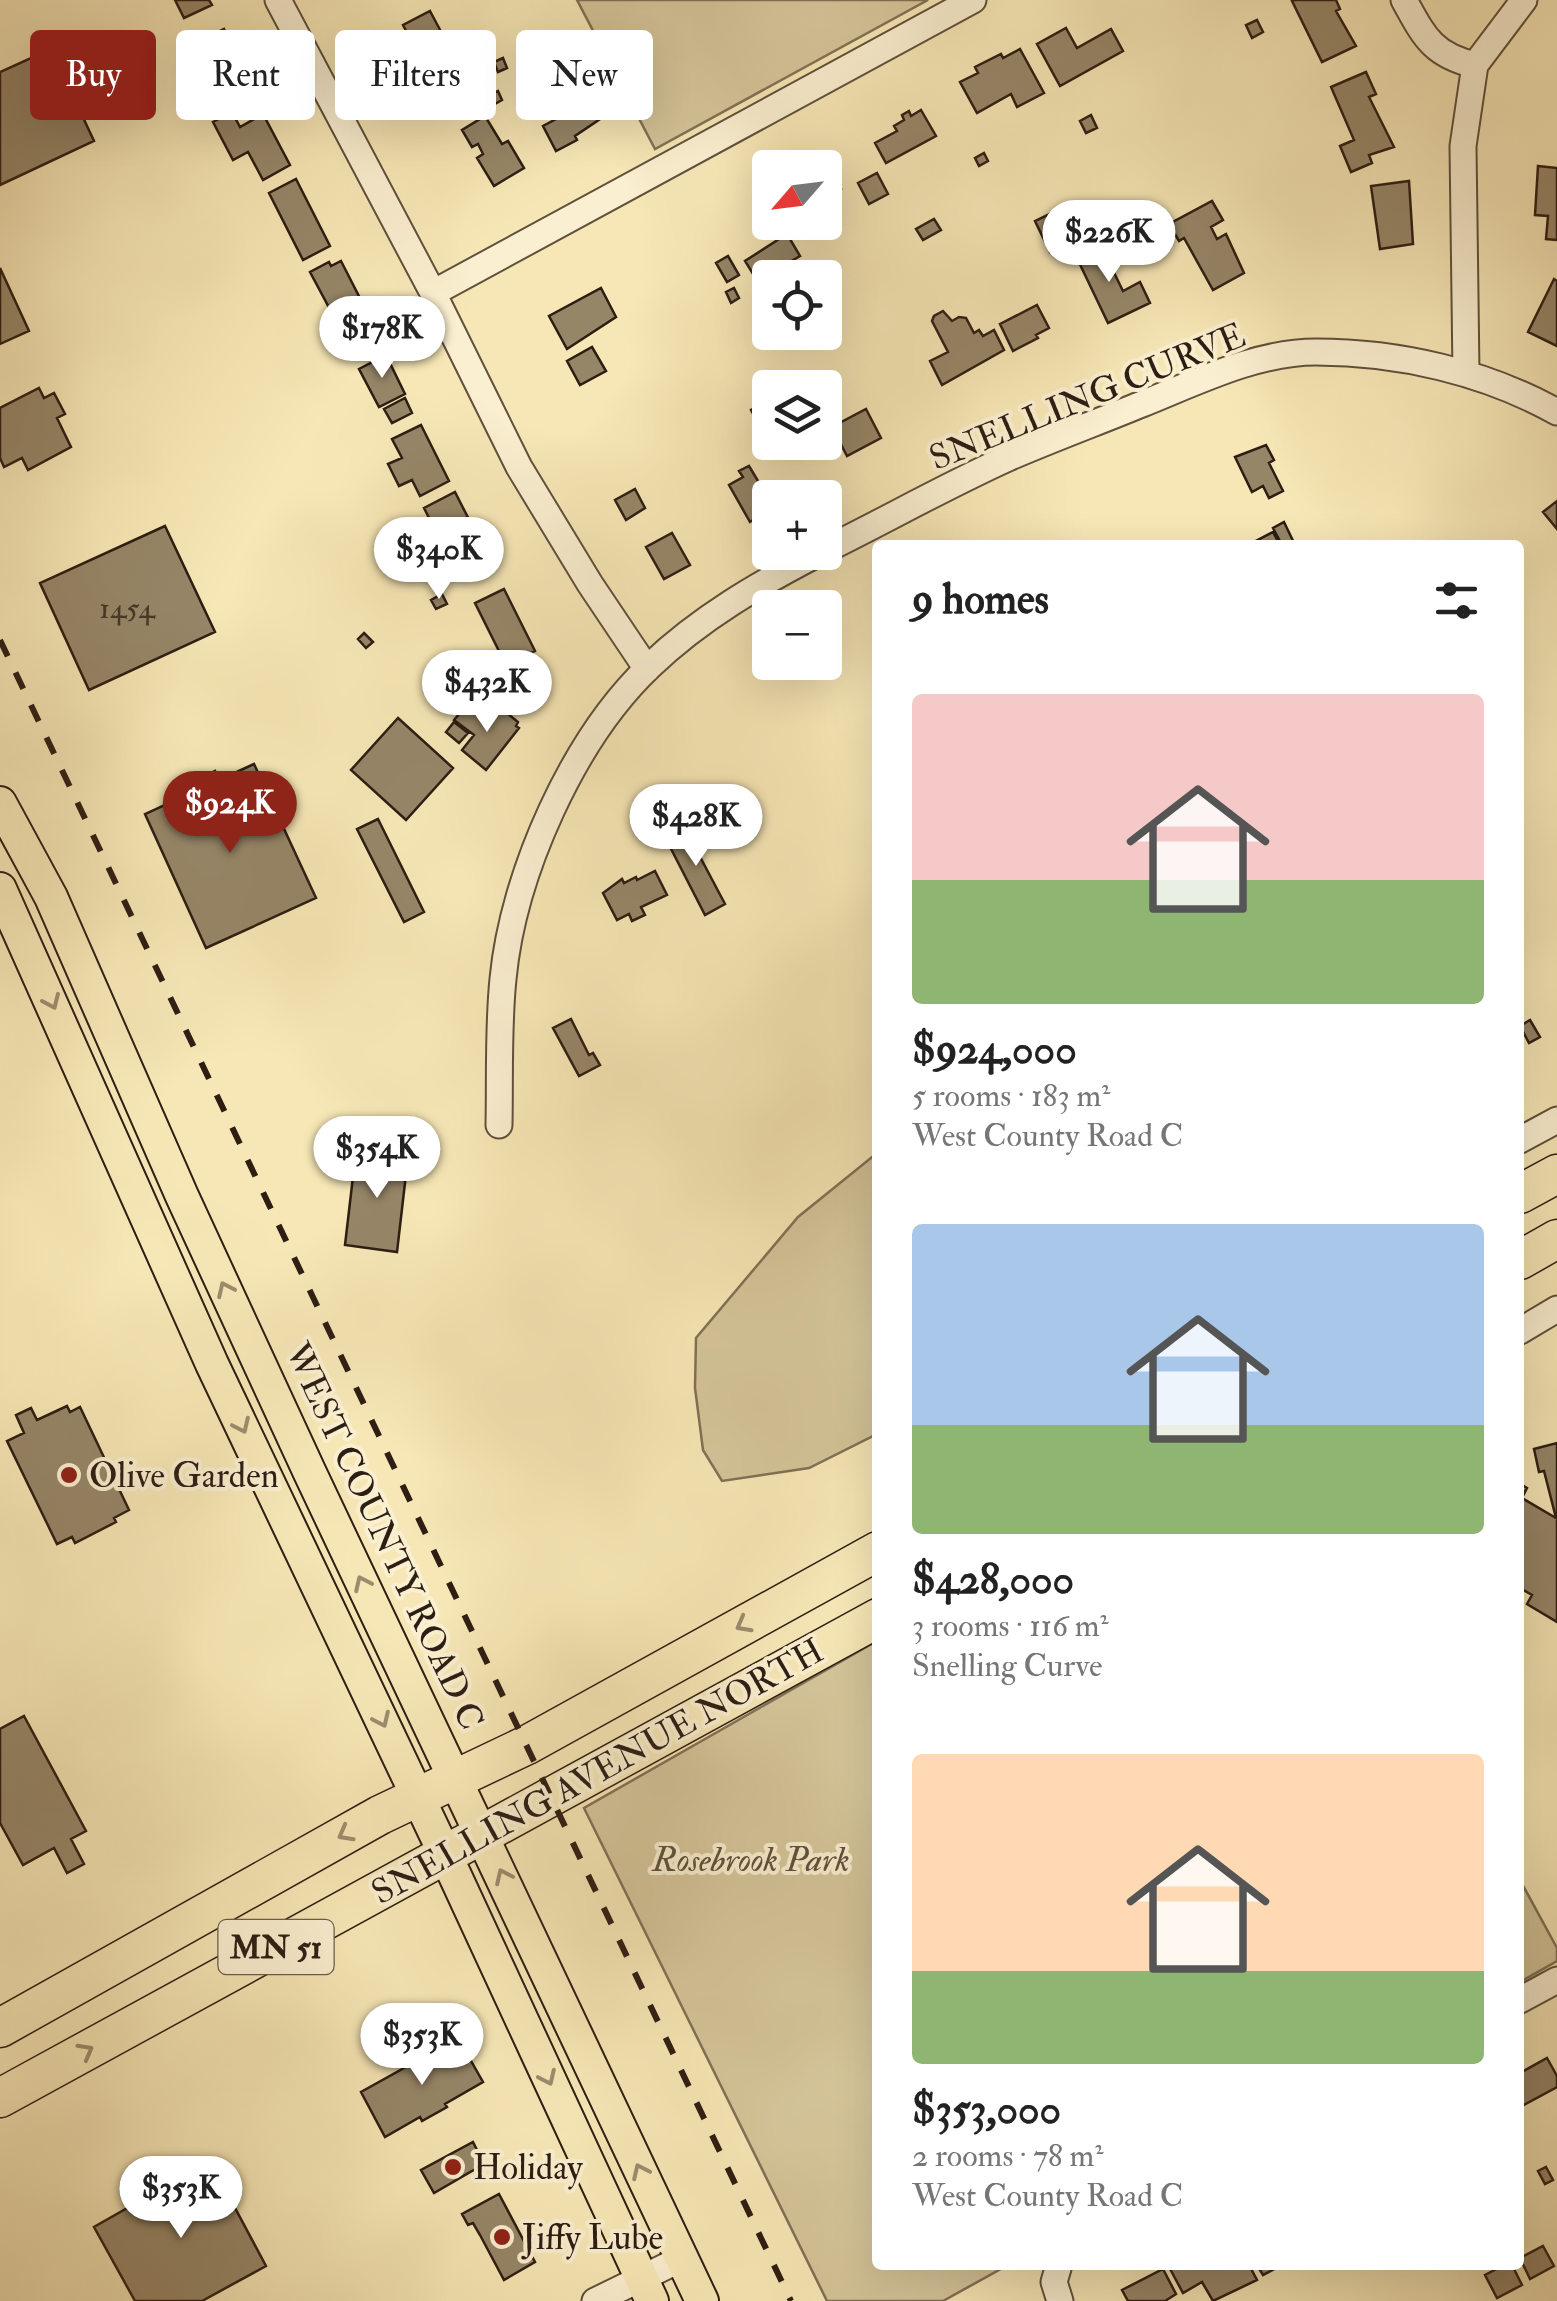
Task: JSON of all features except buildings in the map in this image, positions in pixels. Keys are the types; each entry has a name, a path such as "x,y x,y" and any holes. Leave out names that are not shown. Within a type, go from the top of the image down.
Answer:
{"highway":[{"path":"1524,1192 1557,1174"},
{"path":"1524,1258 1557,1239"},
{"name":"SNELLING AVENUE NORTH","path":"0,2028 417,1796 527,1745 872,1554"},
{"name":"SNELLING AVENUE NORTH","path":"0,2098 872,1621"}],"main road":[{"name":"WEST COUNTY ROAD C","path":"0,804 50,897 182,1196 702,2301"},
{"path":"4,907 212,1364 646,2289"},
{"path":"126,1171 154,1190 182,1196"}],"street":[{"path":"278,0 519,467 647,669"},
{"path":"433,294 972,0"},
{"path":"1404,0 1432,46 1452,60 1475,65"},
{"path":"1466,373 1463,146 1475,65 1524,0"},
{"name":"SNELLING CURVE","path":"842,542 1007,459 1217,373 1265,360 1314,352 1392,358 1466,373 1528,396 1557,412"},
{"name":"SNELLING CURVE","path":"499,1124 502,978 519,898 544,826 570,772 599,726 647,669 710,616 788,570"},
{"path":"4,907 50,897"},
{"path":"1524,1138 1557,1120"},
{"path":"1524,1329 1557,1308"},
{"path":"1524,1998 1557,1980"},
{"path":"595,2301 646,2289 681,2259"},
{"path":"1057,2270 1054,2282 1060,2301"}],"green space":[{"path":"577,0 928,0 655,149 640,120 653,120 653,30 593,30"},
{"path":"872,1157 872,1436 809,1468 722,1481 703,1450 695,1388 696,1338 798,1217"},
{"name":"Rosebrook Park","path":"872,1644 872,2270 999,2270 943,2301 827,2301 584,1808"},
{"path":"1524,1887 1557,1948 1557,1961 1524,1980"}],"railway":[{"path":"0,640 791,2301"}],"place":[{"name":"Olive Garden","path":"69,1475"},
{"name":"Holiday","path":"453,2167"},
{"name":"Jiffy Lube","path":"502,2237"}]}
